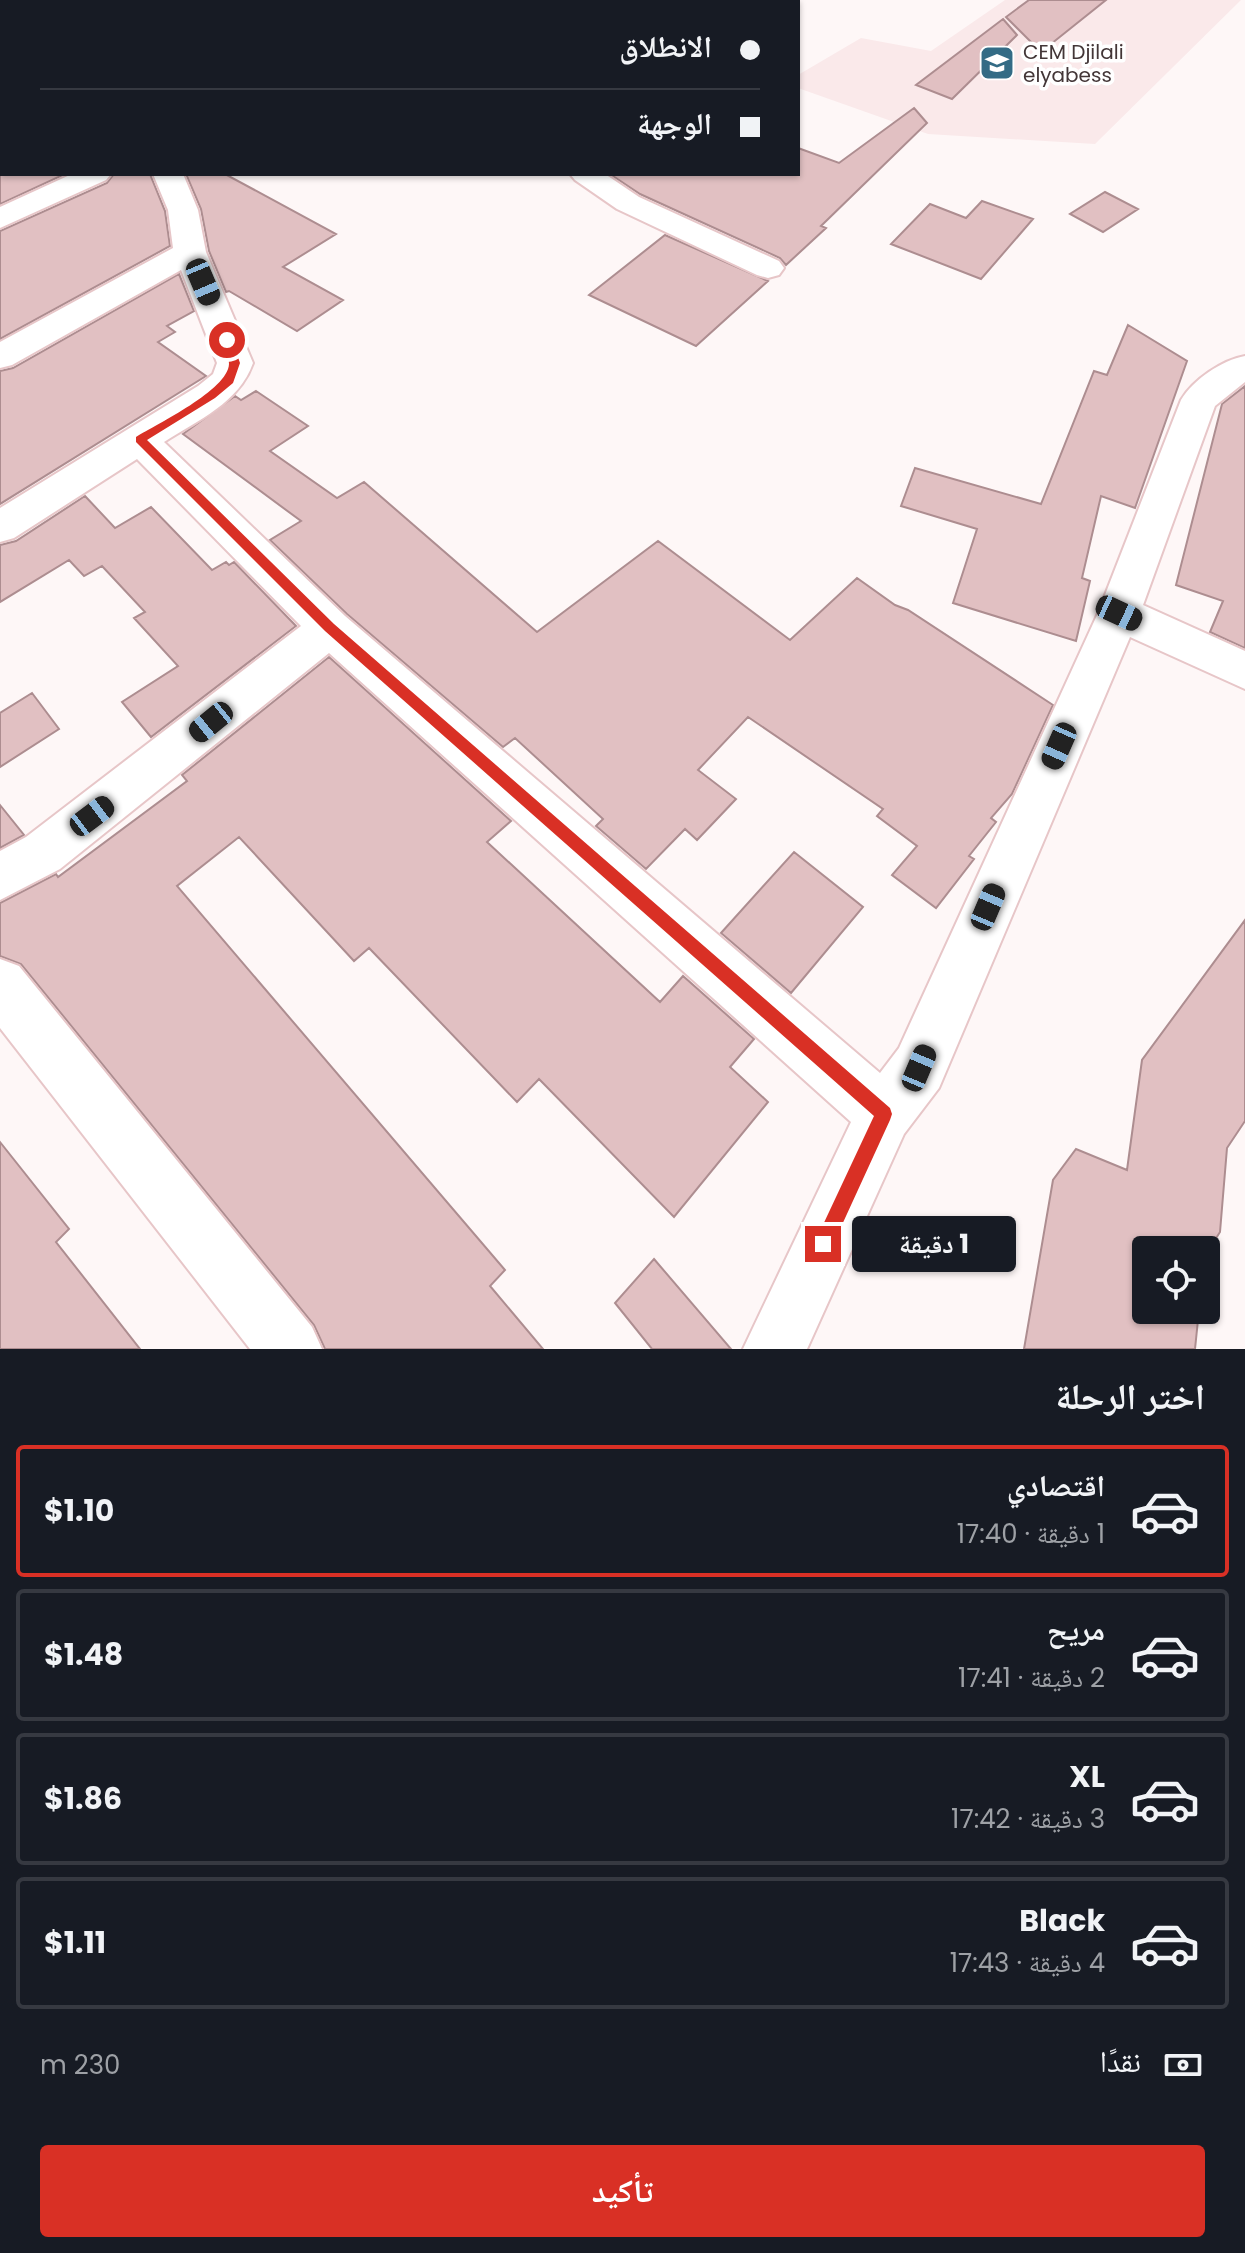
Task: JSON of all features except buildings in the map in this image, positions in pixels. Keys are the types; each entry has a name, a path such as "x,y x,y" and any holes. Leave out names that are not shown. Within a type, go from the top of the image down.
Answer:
{"street":[{"path":"0,219 92,176"},
{"path":"0,527 211,395 229,380 235,363 190,252 183,210 169,176"},
{"path":"588,176 628,203 768,268"},
{"path":"0,357 190,252"},
{"path":"775,1349 884,1114 919,1068 1119,613 1199,400 1239,369 1245,368"},
{"path":"139,439 330,628 884,1114"},
{"path":"1119,613 1245,671"},
{"path":"0,877 43,853 330,628"},
{"path":"0,985 290,1349"}],"shaded area":[{"name":"CEM Djilali elyabess","path":"1005,0 1241,0 1095,144 928,134 800,89 800,74 861,38 931,51"}],"place":[{"name":"CEM Djilali elyabess","path":"997,63"}],"route":[{"path":"227,340 235,363 229,380 211,395 139,439 330,628 884,1114 823,1244"}]}
